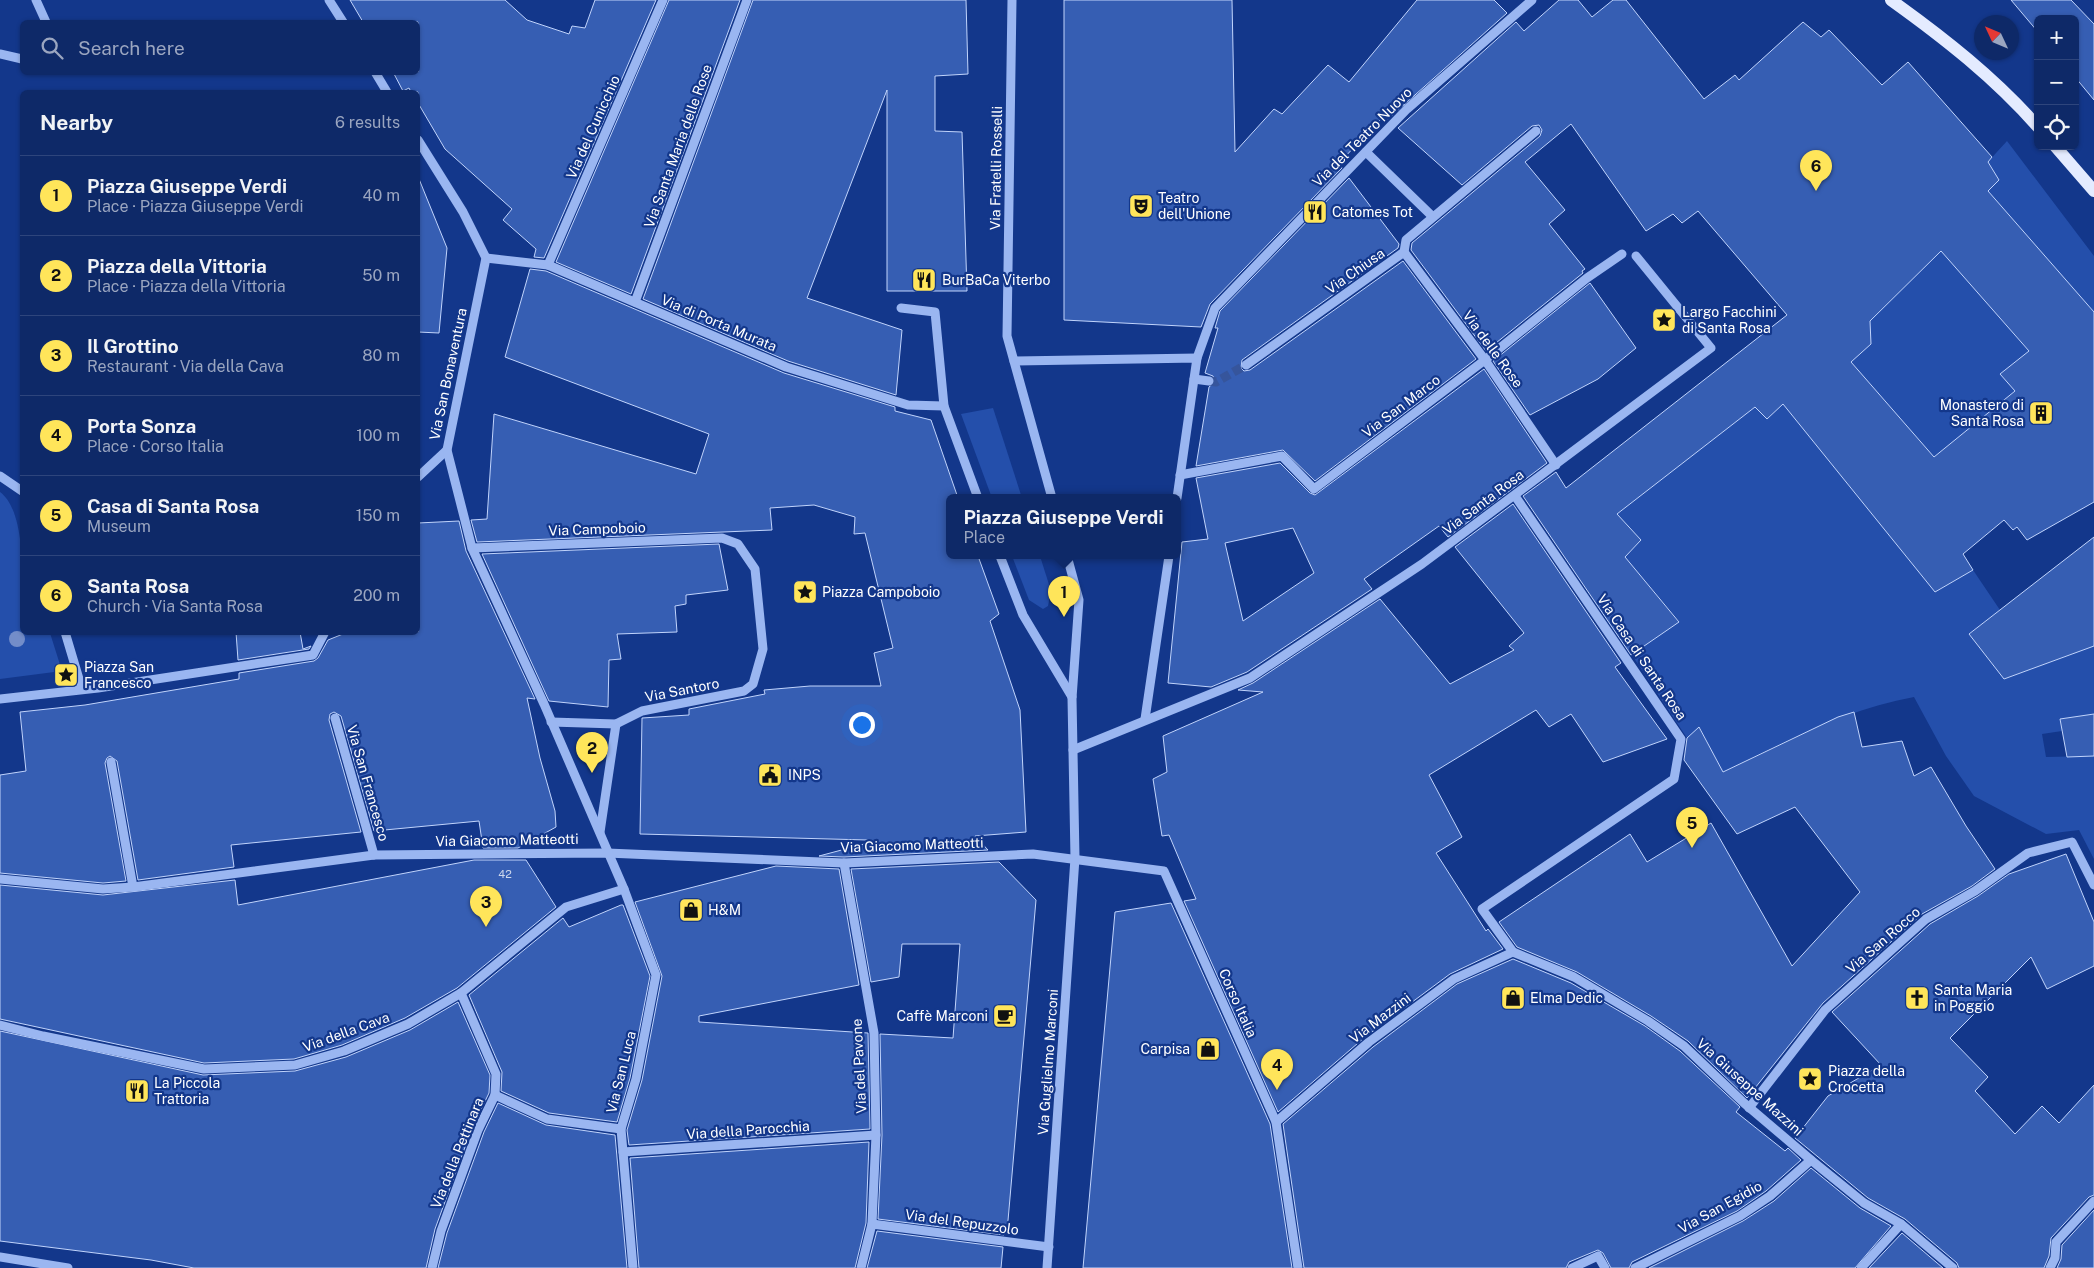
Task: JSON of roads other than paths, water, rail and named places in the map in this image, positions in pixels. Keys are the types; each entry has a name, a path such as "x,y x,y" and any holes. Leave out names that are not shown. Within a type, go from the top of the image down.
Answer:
{"main road":[{"path":"1891,0 1932,29 2010,95 2034,122"},
{"path":"2058,150 2094,191"}],"street":[{"path":"36,0 45,20"},
{"path":"329,0 342,20"},
{"name":"Via del Cunicchio","path":"548,265 663,0"},
{"name":"Via Santa Maria delle Rose","path":"635,302 747,0"},
{"name":"Via Fratelli Rosselli","path":"1012,0 1007,336 1051,494"},
{"name":"Via del Teatro Nuovo","path":"1178,494 1198,358 1215,308 1407,109 1532,0"},
{"path":"0,54 20,59"},
{"path":"377,75 386,90"},
{"name":"Via Chiusa","path":"1246,365 1404,252 1406,240 1536,131"},
{"path":"420,143 463,212 486,258"},
{"path":"1366,152 1433,217"},
{"name":"Via delle Rose","path":"1404,252 1485,360 1556,464"},
{"name":"Via San Marco","path":"1180,475 1282,456 1314,490 1485,360 1587,278 1622,254"},
{"name":"Via Santa Rosa","path":"1073,750 1145,719 1250,678 1422,564 1711,348 1636,256"},
{"name":"Via di Porta Murata","path":"486,258 548,265 786,367 908,405 944,406"},
{"name":"Via San Bonaventura","path":"486,258 447,450 472,548 552,722 600,832 607,853"},
{"path":"901,308 935,312 944,406 977,494"},
{"path":"1014,361 1198,358"},
{"path":"1194,379 1209,381"},
{"path":"420,476 447,450"},
{"path":"0,476 20,490"},
{"name":"Via Casa di Santa Rosa","path":"1513,952 1482,909 1674,779 1681,739 1515,496"},
{"name":"Via Campoboio","path":"472,548 722,538 738,544 755,570 763,649 753,684"},
{"path":"1001,559 1023,615 1072,698"},
{"name":"Via Guglielmo Marconi","path":"1047,1268 1074,858 1072,698 1079,600 1068,559"},
{"path":"1145,719 1169,559"},
{"path":"66,635 82,689"},
{"path":"0,699 105,687 313,655 323,635"},
{"name":"Via Santoro","path":"616,724 642,711 744,691 753,684"},
{"name":"Via San Francesco","path":"335,718 374,856"},
{"path":"552,722 616,724 600,832"},
{"path":"111,762 133,887"},
{"name":"Via San Rocco","path":"1749,1108 1827,1008 1926,919 1975,892 2028,853 2072,842 2094,885"},
{"path":"607,853 624,889"},
{"name":"Via Giacomo Matteotti","path":"0,879 104,889 133,887 374,856 607,853 844,863 1033,854 1164,871"},
{"name":"Via del Pavone","path":"844,863 874,1033 876,1135 872,1224 860,1268"},
{"name":"Corso Italia","path":"1164,871 1276,1122 1298,1268"},
{"name":"Via della Cava","path":"0,1024 42,1036 204,1070 295,1065 344,1050 408,1024 461,993 566,907 624,889"},
{"name":"Via San Luca","path":"624,889 656,975 636,1079 621,1129 633,1268"},
{"name":"Via Giuseppe Mazzini","path":"1513,952 1574,977 1648,1021 1684,1046 1749,1108 1811,1160 1864,1203 1901,1224 1953,1268"},
{"name":"Via Mazzini","path":"1276,1122 1369,1042 1454,979 1513,952"},
{"name":"Via della Pettinara","path":"432,1268 441,1231 478,1130 495,1095 496,1074 461,993"},
{"path":"495,1095 546,1119 621,1129"},
{"name":"Via della Parocchia","path":"622,1152 876,1135"},
{"name":"Via San Egidio","path":"1635,1268 1740,1216 1770,1196 1811,1160"},
{"path":"2050,1268 2055,1258 2056,1242 2094,1201"},
{"name":"Via del Repuzzolo","path":"872,1224 1049,1247"},
{"path":"1861,1268 1901,1224"},
{"path":"1572,1268 1598,1256 1606,1268"},
{"path":"0,1257 68,1268"}],"tunnel":[{"path":"1209,381 1216,382 1246,365"}],"place":[{"name":"Santa Rosa","path":"1816,191"},
{"name":"Teatro dell'Unione","path":"1141,206"},
{"name":"Catomes Tot","path":"1315,212"},
{"name":"BurBaCa Viterbo","path":"924,280"},
{"name":"Largo Facchini di Santa Rosa","path":"1664,320"},
{"name":"Monastero di Santa Rosa","path":"2041,413"},
{"name":"Piazza Campoboio","path":"805,592"},
{"name":"Piazza Giuseppe Verdi","path":"1064,617"},
{"name":"Piazza San Francesco","path":"66,675"},
{"name":"Piazza della Vittoria","path":"592,773"},
{"name":"INPS","path":"770,775"},
{"name":"Casa di Santa Rosa","path":"1692,848"},
{"name":"H&M","path":"691,910"},
{"name":"Il Grottino","path":"486,927"},
{"name":"Elma Dedic","path":"1513,998"},
{"name":"Santa Maria in Poggio","path":"1917,998"},
{"name":"Caffè Marconi","path":"1005,1016"},
{"name":"Carpisa","path":"1208,1049"},
{"name":"Piazza della Crocetta","path":"1810,1079"},
{"name":"Porta Sonza","path":"1277,1090"},
{"name":"La Piccola Trattoria","path":"137,1091"}]}
